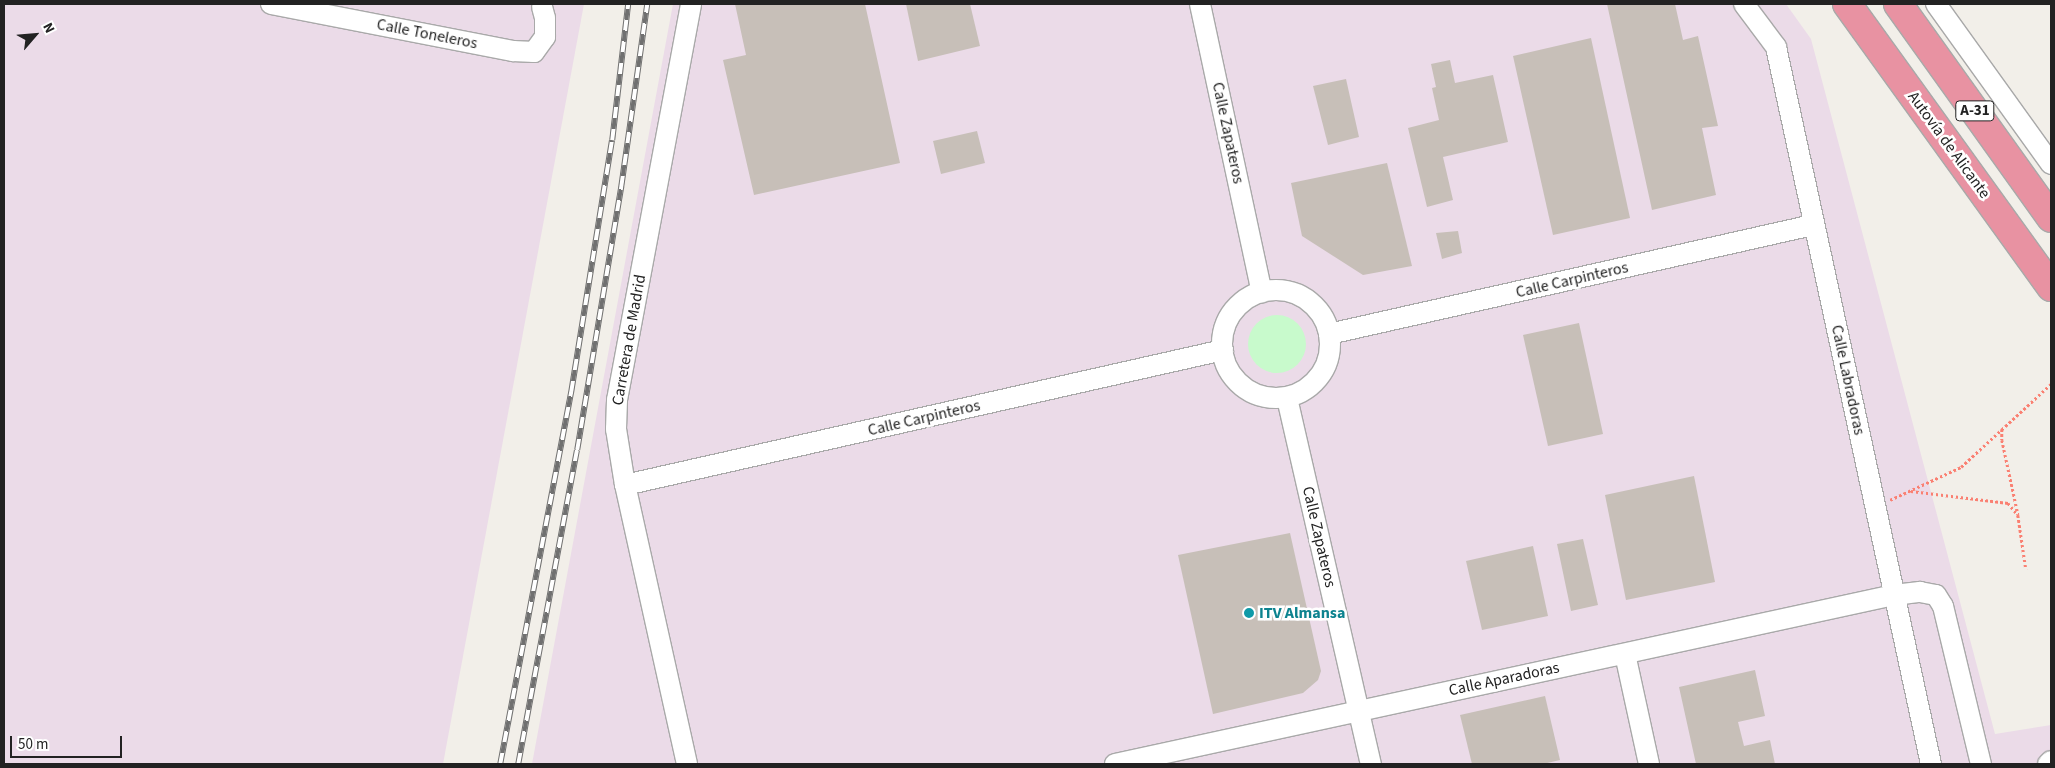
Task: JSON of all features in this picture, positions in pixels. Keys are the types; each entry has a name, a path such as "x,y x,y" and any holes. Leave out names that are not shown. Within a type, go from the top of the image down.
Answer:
{"highway":[{"name":"Autovía de Alicante","path":"1847,4 2051,287"},
{"name":"A-31","path":"1898,4 2051,218"}],"street":[{"name":"Calle Toneleros","path":"271,4 513,51 534,52 545,37 545,18 542,7"},
{"name":"Carretera de Madrid","path":"687,764 625,485 616,429 616,400 691,4"},
{"name":"Calle Zapateros","path":"1200,4 1262,292"},
{"name":"Calle Labradoras","path":"1744,4 1776,47 1931,764"},
{"path":"1936,4 2051,164"},
{"name":"Calle Carpinteros","path":"1329,334 1814,225"},
{"path":"1280,290 1298,295 1313,305 1325,319 1329,334 1330,353 1325,369 1316,382 1303,392 1287,398 1269,398 1252,393 1245,388 1227,368 1222,350 1223,335 1228,320 1236,308 1248,298 1262,292 1280,290"},
{"name":"Calle Carpinteros","path":"625,485 1222,350"},
{"name":"Calle Zapateros","path":"1287,398 1371,764"},
{"name":"Calle Aparadoras","path":"1114,764 1894,595 1920,592 1936,595 1943,606 1950,625 1981,764"},
{"path":"1625,654 1649,764"},
{"path":"2048,764 2051,761"}],"path":[{"path":"1875,506 1961,466 2051,384"},
{"path":"2002,429 2002,440 2018,515 2026,569"},
{"path":"1909,491 2008,503 2018,515"}],"shaded area":[{"path":"4,4 584,4 443,764 4,764"},
{"path":"673,4 1786,4 1811,39 1995,734 2051,725 2051,764 532,764"}],"green space":[{"path":"1277,315 1288,317 1301,328 1306,344 1304,355 1293,368 1277,373 1266,371 1253,360 1248,344 1250,333 1261,320"}],"building":[{"path":"735,4 865,4 900,163 754,195 723,60 746,55"},
{"path":"906,4 970,4 980,46 918,61"},
{"path":"1607,4 1675,4 1683,40 1698,36 1718,126 1702,128 1716,195 1652,210"},
{"path":"1591,38 1630,218 1553,235 1513,56"},
{"path":"1450,60 1455,83 1493,75 1508,142 1443,157 1453,200 1427,207 1408,128 1439,120 1432,88 1436,87 1431,64"},
{"path":"1346,79 1359,137 1328,145 1313,86"},
{"path":"977,131 985,163 941,174 933,141"},
{"path":"1387,163 1412,266 1363,275 1302,236 1291,183"},
{"path":"1458,231 1462,253 1442,259 1436,233"},
{"path":"1579,323 1603,434 1548,446 1523,335"},
{"path":"1694,476 1715,582 1626,600 1605,495"},
{"name":"ITV Almansa","path":"1290,533 1321,671 1318,680 1303,693 1213,714 1178,555"},
{"path":"1583,539 1598,605 1571,611 1557,544"},
{"path":"1533,546 1548,616 1482,630 1466,561"},
{"path":"1755,670 1765,716 1738,722 1744,746 1770,740 1775,764 1696,764 1679,687"},
{"path":"1545,696 1560,760 1543,764 1472,764 1460,715"}],"railway":[{"path":"500,764 571,392 612,140 628,4"},
{"path":"518,764 577,450 621,187 647,4"}],"place":[{"name":"ITV Almansa","path":"1249,613"}]}
